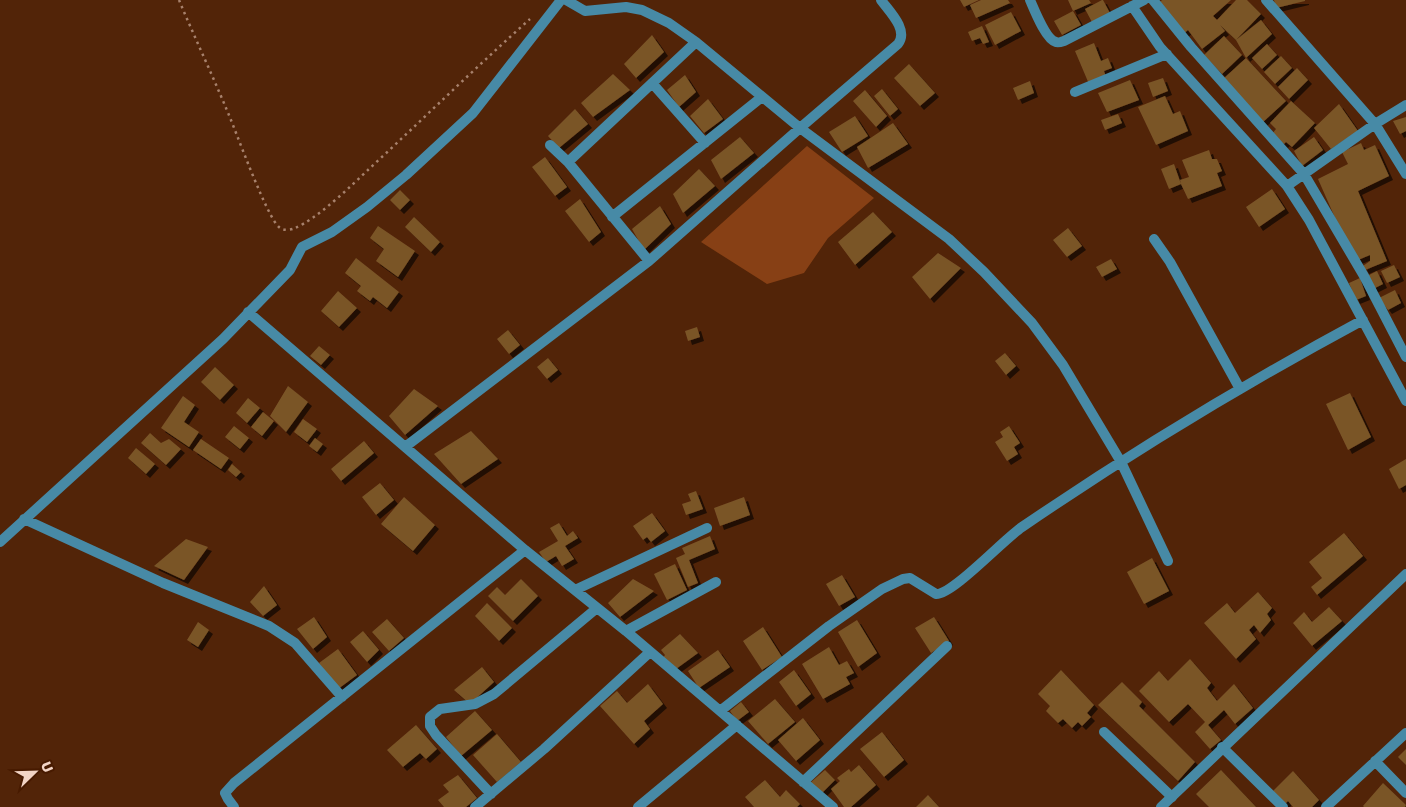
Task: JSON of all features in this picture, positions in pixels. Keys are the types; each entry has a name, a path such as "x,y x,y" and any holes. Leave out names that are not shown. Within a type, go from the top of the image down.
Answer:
{"street":[{"path":"0,542 223,339 290,270 302,247 332,232 367,208 473,113 561,0"},
{"path":"566,0 585,11 626,7 642,10 669,23 696,42 800,128 949,240 1032,323 1063,365 1121,462 1168,561"},
{"path":"405,446 649,261 901,39 901,29 881,0"},
{"path":"1030,0 1048,36 1056,42 1064,41 1144,0"},
{"path":"1153,0 1191,47 1304,174 1364,276 1406,357"},
{"path":"1266,0 1375,124 1406,174"},
{"path":"1132,6 1147,30 1167,54 1287,186 1309,220 1406,401"},
{"path":"568,162 696,42"},
{"path":"1075,92 1167,54"},
{"path":"652,83 705,144"},
{"path":"612,217 762,97"},
{"path":"1287,186 1375,124 1406,105"},
{"path":"550,145 568,162 649,261"},
{"path":"1154,239 1170,262 1240,389"},
{"path":"248,312 525,550 626,631 833,807"},
{"path":"720,711 782,662 882,589 903,579 910,578 931,592 940,594 944,592 959,583 1004,541 1020,529 1121,462 1240,389 1363,320"},
{"path":"24,519 163,583 270,626 295,643 342,697"},
{"path":"574,590 707,528"},
{"path":"234,807 226,795 229,787 525,550"},
{"path":"1161,807 1406,574"},
{"path":"626,631 716,582"},
{"path":"491,794 436,735 430,726 430,717 440,709 474,704 494,694 597,608"},
{"path":"803,782 947,646"},
{"path":"475,807 551,743 650,652"},
{"path":"638,807 737,725"},
{"path":"1104,732 1172,797"},
{"path":"1326,807 1406,733"},
{"path":"1222,747 1282,807"},
{"path":"1375,760 1406,793"}],"path":[{"path":"178,0 270,212 276,223 283,230 295,228 307,221 352,185 412,130 464,78 536,13"}],"shaded area":[{"path":"807,146 874,198 828,238 804,273 767,284 701,242"}],"building":[{"path":"960,0 979,0 964,7"},
{"path":"981,0 1008,0 1010,3 976,18 970,5"},
{"path":"1068,0 1089,0 1091,3 1073,11"},
{"path":"1102,0 1111,15 1093,24 1085,9"},
{"path":"1162,0 1231,0 1213,16 1217,20 1236,0 1247,0 1261,14 1236,40 1220,25 1225,31 1202,49 1188,30 1182,35 1160,2"},
{"path":"1274,0 1305,0 1305,1 1276,8"},
{"path":"1073,11 1081,25 1062,35 1054,21"},
{"path":"1011,12 1021,31 995,45 985,25"},
{"path":"1261,20 1272,34 1246,58 1236,40"},
{"path":"982,26 989,42 983,44 980,38 972,41 968,32"},
{"path":"652,35 664,52 636,78 624,64"},
{"path":"1224,36 1242,55 1222,74 1204,55"},
{"path":"1094,43 1101,61 1108,58 1112,68 1104,71 1106,77 1089,84 1075,51"},
{"path":"1267,44 1277,55 1262,69 1252,58"},
{"path":"1281,56 1292,68 1275,84 1264,72"},
{"path":"1246,58 1286,101 1262,123 1222,80"},
{"path":"909,64 935,93 920,106 894,78"},
{"path":"1297,68 1308,80 1289,99 1278,87"},
{"path":"613,74 630,90 593,117 581,103"},
{"path":"685,75 696,92 679,107 667,90"},
{"path":"1163,78 1168,91 1153,97 1148,83"},
{"path":"1130,80 1139,100 1107,112 1098,93"},
{"path":"1030,81 1034,93 1018,100 1013,88"},
{"path":"882,89 898,109 890,116 874,96"},
{"path":"865,90 887,116 876,127 853,101"},
{"path":"1165,96 1173,114 1180,111 1188,131 1156,145 1138,107"},
{"path":"708,99 723,119 704,133 690,116"},
{"path":"1291,101 1315,123 1292,147 1286,142 1284,144 1272,134 1276,129 1270,123"},
{"path":"1339,104 1358,131 1331,149 1314,128"},
{"path":"575,109 588,124 559,148 548,136"},
{"path":"1118,114 1122,123 1105,130 1101,120"},
{"path":"855,116 868,136 842,152 829,132"},
{"path":"1406,117 1406,131 1400,134 1393,121"},
{"path":"893,123 908,144 868,168 857,147"},
{"path":"740,137 754,153 721,179 711,160"},
{"path":"1314,137 1323,150 1302,166 1294,151"},
{"path":"1361,143 1364,150 1375,145 1389,176 1358,191 1387,261 1365,270 1363,266 1370,261 1370,255 1358,260 1347,245 1318,179 1348,164 1342,152"},
{"path":"1209,150 1212,159 1217,159 1222,171 1217,173 1222,186 1188,199 1180,180 1189,177 1182,160"},
{"path":"545,157 567,187 555,196 532,167"},
{"path":"1174,164 1181,184 1169,189 1161,169"},
{"path":"699,169 715,186 683,213 673,194"},
{"path":"1272,189 1285,209 1259,227 1246,207"},
{"path":"400,190 410,200 400,210 390,200"},
{"path":"580,199 601,232 589,242 565,211"},
{"path":"660,206 671,224 644,250 632,229"},
{"path":"873,212 892,232 855,265 838,242"},
{"path":"414,217 440,242 431,252 405,227"},
{"path":"378,226 415,251 398,277 376,261 384,249 370,238"},
{"path":"1068,228 1082,246 1067,257 1053,240"},
{"path":"938,253 961,268 930,299 912,277"},
{"path":"356,258 399,292 387,308 373,297 370,301 357,291 361,286 345,273"},
{"path":"1111,259 1117,269 1102,277 1096,267"},
{"path":"1394,265 1400,277 1387,283 1381,271"},
{"path":"1377,271 1383,284 1373,289 1367,276"},
{"path":"1360,278 1366,296 1356,300 1349,283"},
{"path":"1395,290 1401,303 1388,310 1379,298"},
{"path":"338,291 357,308 339,327 321,311"},
{"path":"697,327 700,337 688,341 685,331"},
{"path":"508,330 520,345 509,354 497,339"},
{"path":"319,346 330,355 321,365 310,356"},
{"path":"1005,353 1016,366 1006,375 995,361"},
{"path":"548,358 558,370 547,379 537,367"},
{"path":"215,367 234,385 220,400 201,382"},
{"path":"288,386 308,402 286,432 270,416"},
{"path":"414,389 438,406 405,435 389,416"},
{"path":"1350,393 1371,437 1348,450 1326,404"},
{"path":"183,396 195,405 184,422 199,432 189,447 161,428"},
{"path":"248,398 260,408 247,423 236,413"},
{"path":"263,412 274,421 262,436 251,427"},
{"path":"303,419 317,429 307,442 294,432"},
{"path":"234,426 249,438 240,449 225,437"},
{"path":"1009,426 1020,443 1014,447 1018,454 1007,461 995,442 1003,437 1000,432"},
{"path":"471,431 498,459 461,484 434,454"},
{"path":"150,433 161,443 169,439 181,449 166,465 141,443"},
{"path":"315,438 323,444 317,452 309,446"},
{"path":"201,439 229,458 221,469 193,450"},
{"path":"364,441 374,453 341,481 331,469"},
{"path":"136,448 155,464 146,474 128,458"},
{"path":"1406,459 1406,485 1399,489 1389,469"},
{"path":"232,464 241,472 236,477 228,470"},
{"path":"380,483 394,500 376,515 362,497"},
{"path":"696,491 703,509 686,515 682,504 691,501 688,494"},
{"path":"404,497 435,525 413,551 381,524"},
{"path":"744,497 750,515 720,526 714,508"},
{"path":"652,513 665,531 651,542 647,537 643,540 633,526"},
{"path":"559,523 567,536 573,531 578,538 565,546 574,559 562,566 556,556 546,562 539,552 558,541 550,528"},
{"path":"1344,533 1363,556 1317,595 1311,587 1322,578 1309,562"},
{"path":"710,536 715,549 689,560 698,583 688,587 676,558 685,554 682,548"},
{"path":"186,539 208,547 184,580 154,566"},
{"path":"1152,558 1169,591 1144,604 1127,572"},
{"path":"675,564 687,590 667,600 654,574"},
{"path":"842,575 855,597 839,606 826,584"},
{"path":"521,579 538,596 513,621 488,596 497,587 505,595"},
{"path":"633,579 654,591 620,617 608,603"},
{"path":"264,586 277,605 263,616 250,602"},
{"path":"1258,592 1272,608 1267,614 1271,620 1260,633 1254,625 1249,630 1256,639 1236,659 1204,623 1227,603 1235,613"},
{"path":"487,603 512,628 499,641 475,616"},
{"path":"1329,607 1342,621 1312,646 1293,623 1304,612 1312,622"},
{"path":"314,617 327,637 313,649 297,629"},
{"path":"934,617 949,641 931,653 915,628"},
{"path":"387,619 404,638 389,651 372,632"},
{"path":"857,620 877,653 858,667 838,632"},
{"path":"198,622 209,630 198,647 187,640"},
{"path":"763,627 782,657 762,670 743,641"},
{"path":"363,631 379,650 367,662 350,642"},
{"path":"680,634 698,653 676,669 663,658 665,655 661,650"},
{"path":"829,647 839,665 847,661 854,673 846,677 850,684 823,699 802,664"},
{"path":"338,649 357,675 338,689 319,663"},
{"path":"718,650 730,667 699,688 688,671"},
{"path":"1190,659 1211,683 1207,688 1217,701 1234,684 1253,708 1235,724 1224,710 1208,725 1221,740 1210,749 1195,732 1205,722 1188,704 1169,722 1139,691 1159,671 1168,681"},
{"path":"482,667 494,682 470,704 454,690"},
{"path":"794,670 811,694 796,706 779,682"},
{"path":"1061,670 1094,705 1087,713 1091,717 1082,726 1078,722 1072,728 1063,719 1058,723 1046,711 1050,706 1038,694"},
{"path":"1122,682 1142,702 1139,706 1195,762 1178,781 1098,705"},
{"path":"648,684 663,704 644,721 650,729 634,744 600,706 617,691 627,703"},
{"path":"775,699 795,722 768,744 748,721"},
{"path":"741,702 749,712 737,721 730,711"},
{"path":"475,711 492,730 461,756 446,737"},
{"path":"803,718 820,740 796,761 778,740"},
{"path":"416,725 437,749 426,759 420,753 403,767 387,750"},
{"path":"882,732 904,760 884,777 860,749"},
{"path":"497,734 521,762 497,782 473,755"},
{"path":"1406,749 1406,765 1398,757"},
{"path":"859,765 876,785 851,807 844,807 831,789 840,781 837,778 849,769 851,772"},
{"path":"825,770 835,780 821,794 810,783"},
{"path":"1221,770 1256,807 1209,807 1196,794"},
{"path":"1293,771 1319,800 1312,807 1293,807 1288,801 1285,804 1273,791"},
{"path":"458,775 477,798 466,807 444,807 438,800 449,792 443,785"},
{"path":"765,780 780,797 786,790 800,804 797,807 754,807 745,797"},
{"path":"1383,783 1406,805 1405,807 1363,806"},
{"path":"928,795 939,807 916,807"}]}
